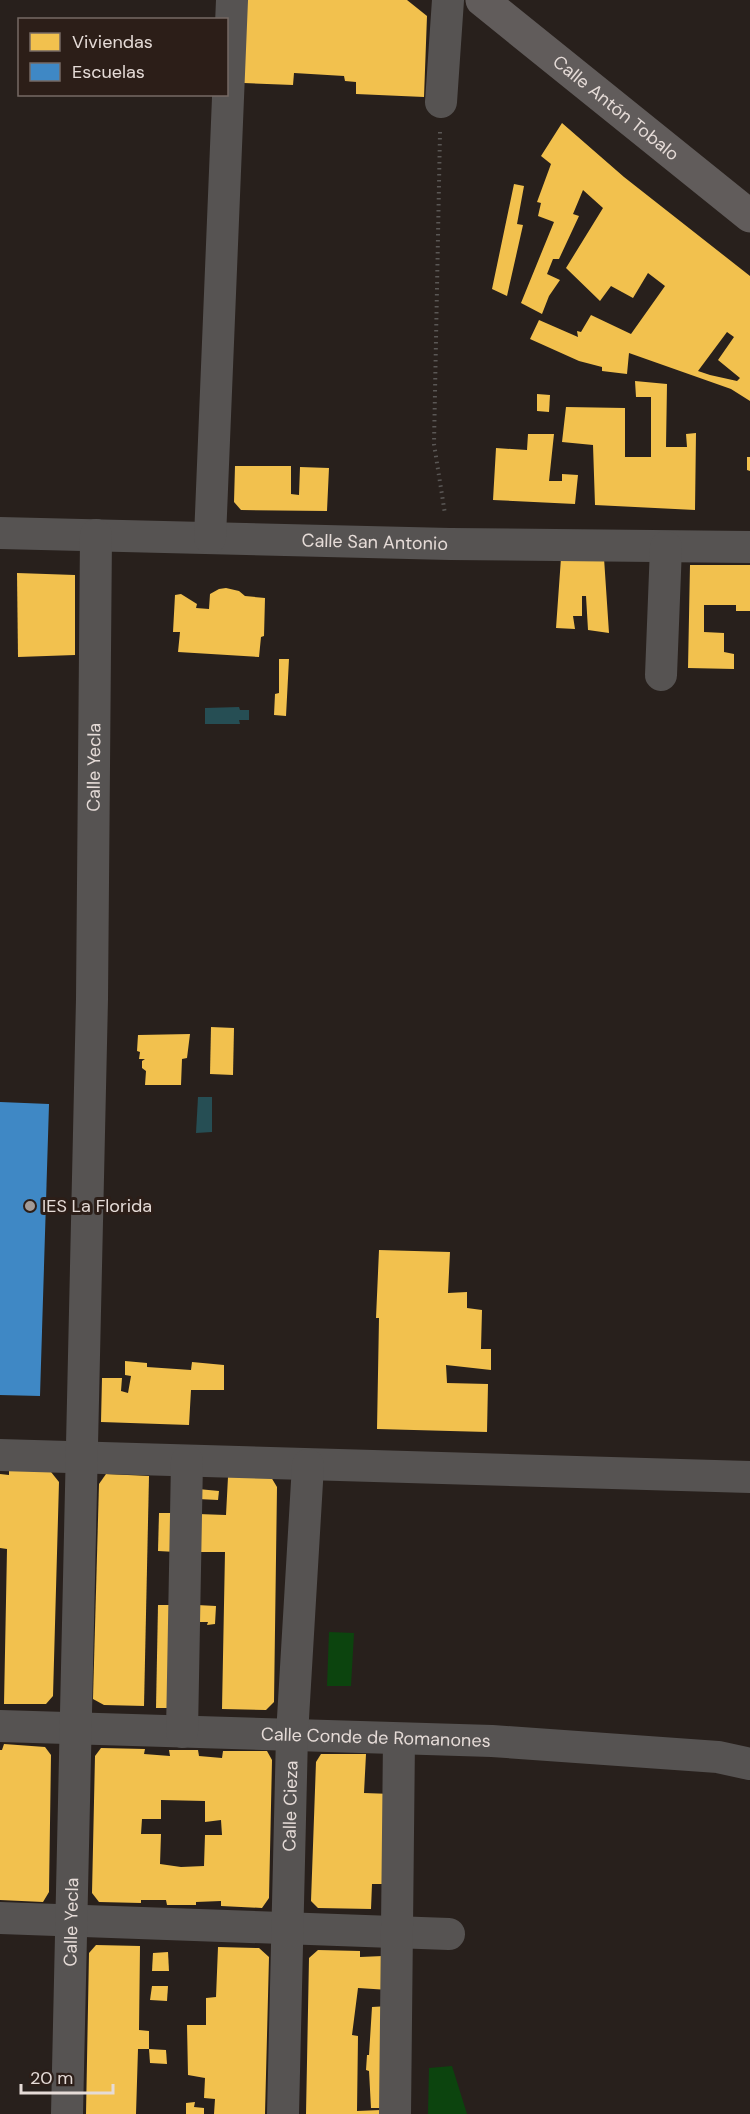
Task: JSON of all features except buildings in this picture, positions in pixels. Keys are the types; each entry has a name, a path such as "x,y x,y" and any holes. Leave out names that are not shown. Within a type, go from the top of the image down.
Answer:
{"main road":[{"name":"Calle Antón Tobalo","path":"482,0 750,216"}],"street":[{"path":"210,538 232,0"},
{"path":"441,102 448,0"},
{"name":"Calle San Antonio","path":"0,533 450,544 750,547"},
{"name":"Calle Yecla","path":"67,2114 92,999 96,535"},
{"path":"661,675 666,547"},
{"path":"0,1455 750,1477"},
{"path":"182,1732 187,1461"},
{"name":"Calle Cieza","path":"283,2114 292,1735 308,1465"},
{"name":"Calle Conde de Romanones","path":"0,1726 492,1741 718,1757 750,1764"},
{"path":"395,2114 399,1739"},
{"path":"0,1918 449,1934"}],"path":[{"path":"441,102 434,444 450,544"}],"green space":[{"path":"329,1632 354,1633 351,1686 327,1686"},
{"path":"452,2066 467,2114 428,2114 429,2068"}],"water":[{"path":"239,707 240,710 249,710 249,720 239,720 240,724 205,724 205,708"},
{"path":"198,1097 212,1097 212,1132 196,1133"}],"place":[{"name":"IES La Florida","path":"30,1206"}]}
